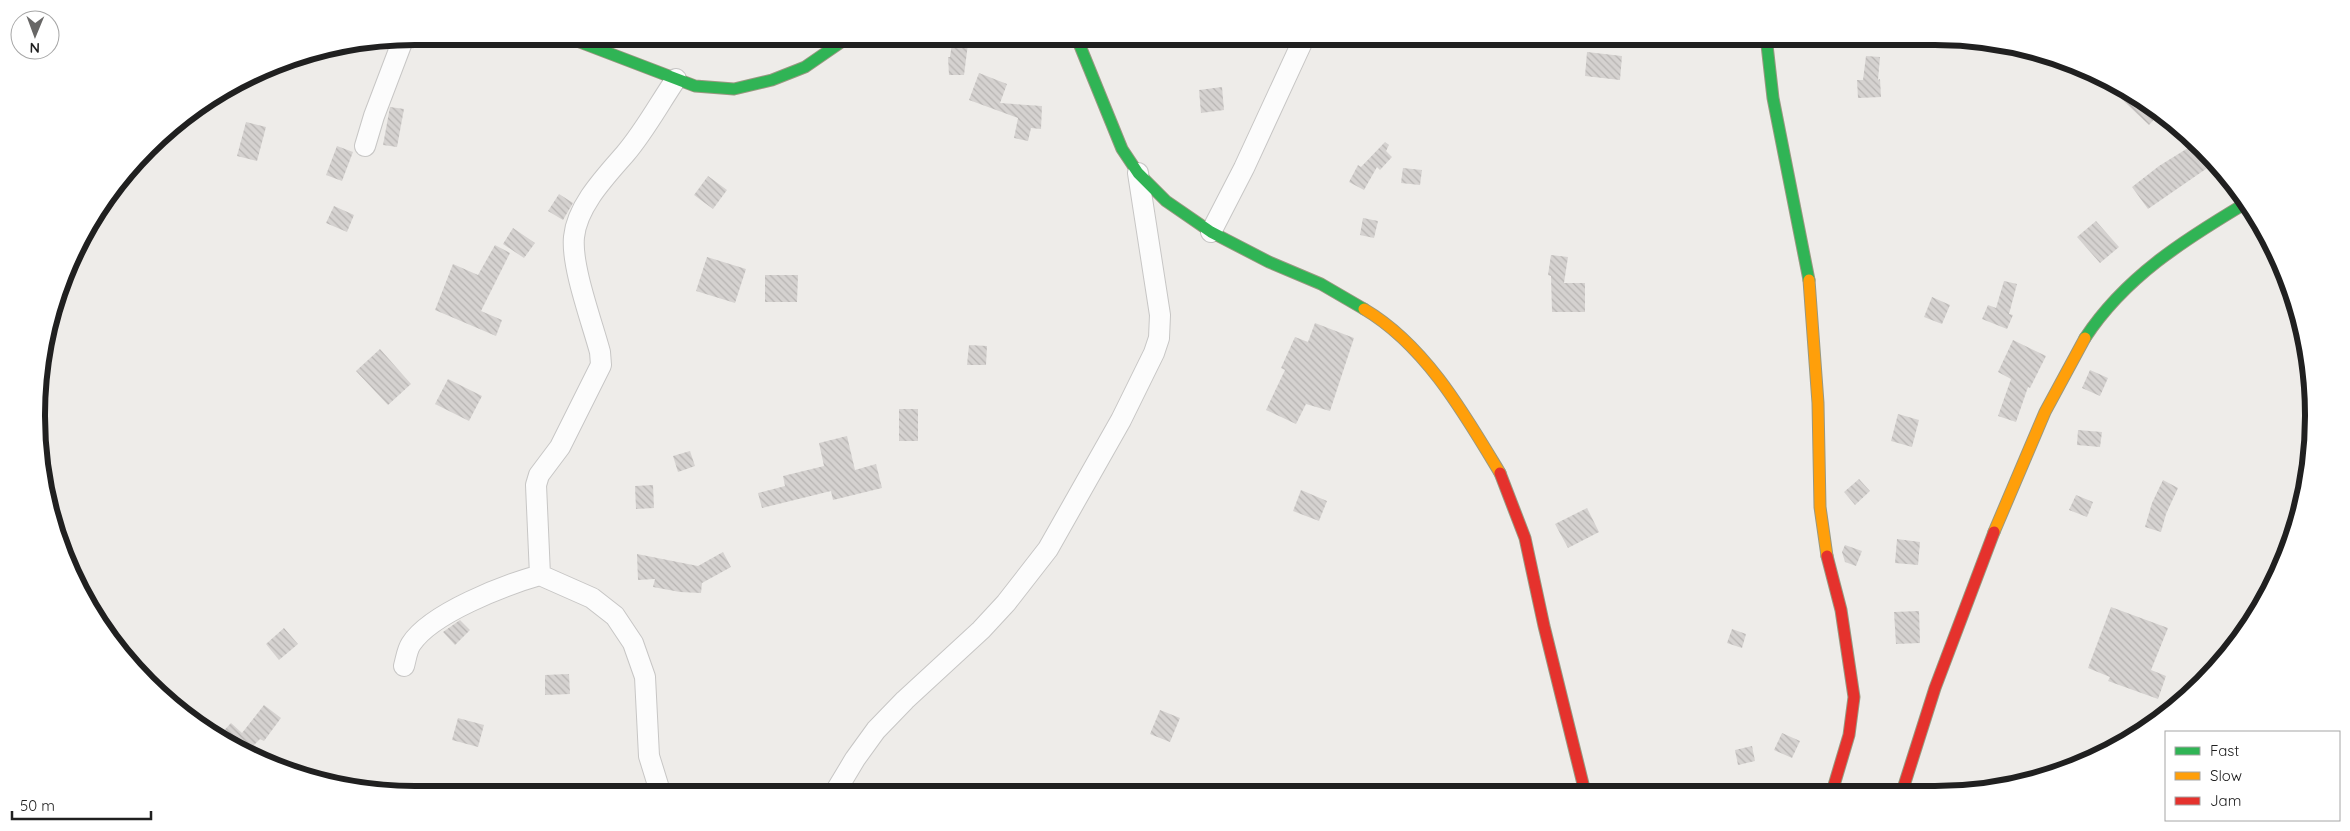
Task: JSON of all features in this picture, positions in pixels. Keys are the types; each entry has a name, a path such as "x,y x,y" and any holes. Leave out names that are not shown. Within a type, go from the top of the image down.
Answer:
{"main road":[{"path":"587,45 695,86 734,89 772,80 804,67 837,45"},
{"path":"1080,45 1122,149 1138,172 1166,201 1211,232 1269,262 1320,284 1386,322 1424,361 1458,405 1500,473 1525,538 1544,626 1584,786"},
{"path":"1767,45 1773,98 1808,280 1818,403 1820,507 1826,551 1841,610 1854,697 1849,735 1834,786"},
{"path":"1904,786 1931,696 1970,594 2028,450 2064,374 2104,312 2145,271 2204,228 2240,206"}],"street":[{"path":"1211,232 1244,168 1301,45"},
{"path":"365,146 374,116 401,46"},
{"path":"540,575 536,485 539,476 560,447 601,365 600,352 576,263 574,238 577,222 596,188 611,168 625,154 676,79"},
{"path":"839,786 876,730 905,700 981,630 1006,603 1048,549 1117,428 1154,353 1159,338 1160,315 1138,172"},
{"path":"404,666 411,644 428,628 460,605 540,575 592,598 615,616 633,644 645,677 649,756 658,785"}],"building":[{"path":"952,45 968,45 964,75 949,75 948,57 950,57"},
{"path":"1587,52 1622,56 1620,80 1585,76"},
{"path":"1866,56 1880,57 1878,80 1880,79 1881,97 1858,98 1857,80 1863,80"},
{"path":"979,73 1007,84 1000,103 1042,106 1041,129 1031,128 1028,141 1014,138 1018,118 969,100"},
{"path":"1222,87 1224,110 1201,113 1199,90"},
{"path":"2114,92 2155,118 2149,125"},
{"path":"390,107 404,109 397,147 383,145"},
{"path":"246,122 266,127 257,161 237,156"},
{"path":"1385,142 1389,145 1386,151 1392,157 1380,170 1377,167 1364,190 1349,182 1358,165 1361,167"},
{"path":"337,146 353,152 342,181 326,175"},
{"path":"2189,147 2209,167 2148,209 2132,187 2159,166"},
{"path":"1403,168 1422,170 1420,185 1401,183"},
{"path":"708,176 727,190 713,209 694,195"},
{"path":"559,194 573,203 563,220 548,211"},
{"path":"334,206 354,215 347,232 326,223"},
{"path":"1363,218 1378,221 1374,238 1360,235"},
{"path":"2096,221 2119,247 2100,263 2077,237"},
{"path":"513,228 535,243 524,258 503,244"},
{"path":"495,245 510,253 481,311 502,320 496,336 435,310 453,264 478,275"},
{"path":"1551,255 1568,257 1564,283 1585,283 1585,312 1552,312 1551,276 1548,275"},
{"path":"707,257 746,269 735,303 696,291"},
{"path":"765,275 798,275 797,302 765,302"},
{"path":"2004,281 2017,284 2009,314 2013,315 2007,329 1982,319 1988,305 1996,308"},
{"path":"1932,297 1950,305 1942,324 1924,317"},
{"path":"1315,323 1354,338 1330,411 1306,404 1296,424 1266,410 1285,370 1281,368 1295,337 1308,342"},
{"path":"2013,340 2046,356 2030,388 2028,387 2016,422 1998,416 2011,379 1998,372"},
{"path":"969,345 987,346 986,365 967,365"},
{"path":"380,349 411,384 388,405 356,371"},
{"path":"2090,370 2108,378 2100,396 2082,388"},
{"path":"448,379 482,396 469,421 435,404"},
{"path":"899,409 918,409 918,441 899,441"},
{"path":"1898,414 1919,420 1912,447 1891,441"},
{"path":"2078,430 2102,432 2100,447 2077,445"},
{"path":"847,436 855,470 876,464 882,488 833,500 831,491 762,508 758,493 785,486 783,476 824,466 819,443"},
{"path":"690,451 695,466 678,472 673,456"},
{"path":"1859,479 1870,491 1855,505 1844,492"},
{"path":"2163,480 2178,488 2166,514 2161,532 2145,527 2152,503"},
{"path":"653,485 654,508 636,509 635,486"},
{"path":"1301,490 1327,501 1319,521 1293,511"},
{"path":"2076,495 2093,502 2087,517 2069,510"},
{"path":"1587,508 1599,532 1568,548 1555,524"},
{"path":"1897,539 1920,542 1918,565 1895,563"},
{"path":"1845,545 1862,551 1856,566 1845,562 1842,552"},
{"path":"723,552 731,567 702,583 701,593 680,592 653,587 655,579 638,580 637,554 698,566"},
{"path":"2111,607 2168,628 2151,670 2166,676 2158,699 2108,681 2110,677 2088,668"},
{"path":"1919,611 1920,643 1896,644 1894,612"},
{"path":"460,620 470,630 455,645 443,632"},
{"path":"284,628 298,644 279,660 266,644"},
{"path":"1732,629 1746,634 1742,648 1727,643"},
{"path":"569,674 570,694 545,695 545,675"},
{"path":"264,705 281,718 264,741 260,739 254,745 262,753 223,732 231,723 242,733"},
{"path":"1160,710 1180,718 1170,742 1150,734"},
{"path":"458,718 484,725 478,747 452,740"},
{"path":"1782,733 1800,741 1792,758 1774,750"},
{"path":"1752,746 1755,761 1738,765 1735,750"}],"traffic: fast":[{"path":"588,45 695,86 734,89 772,80 805,67 837,45"},
{"path":"1080,45 1122,149 1138,173 1166,201 1211,232 1269,262 1321,284 1364,309"},
{"path":"1767,45 1773,98 1809,280"},
{"path":"2085,338 2118,296 2137,278 2178,246 2240,206"}],"traffic: slow":[{"path":"1809,280 1818,403 1820,507 1827,556"},
{"path":"1364,309 1406,341 1424,361 1457,404 1500,473"},
{"path":"1994,532 2045,412 2085,338"}],"traffic: jam":[{"path":"1500,473 1525,538 1544,626 1584,786"},
{"path":"1904,786 1935,688 1994,532"},
{"path":"1827,556 1841,610 1854,697 1849,735 1834,786"}]}
